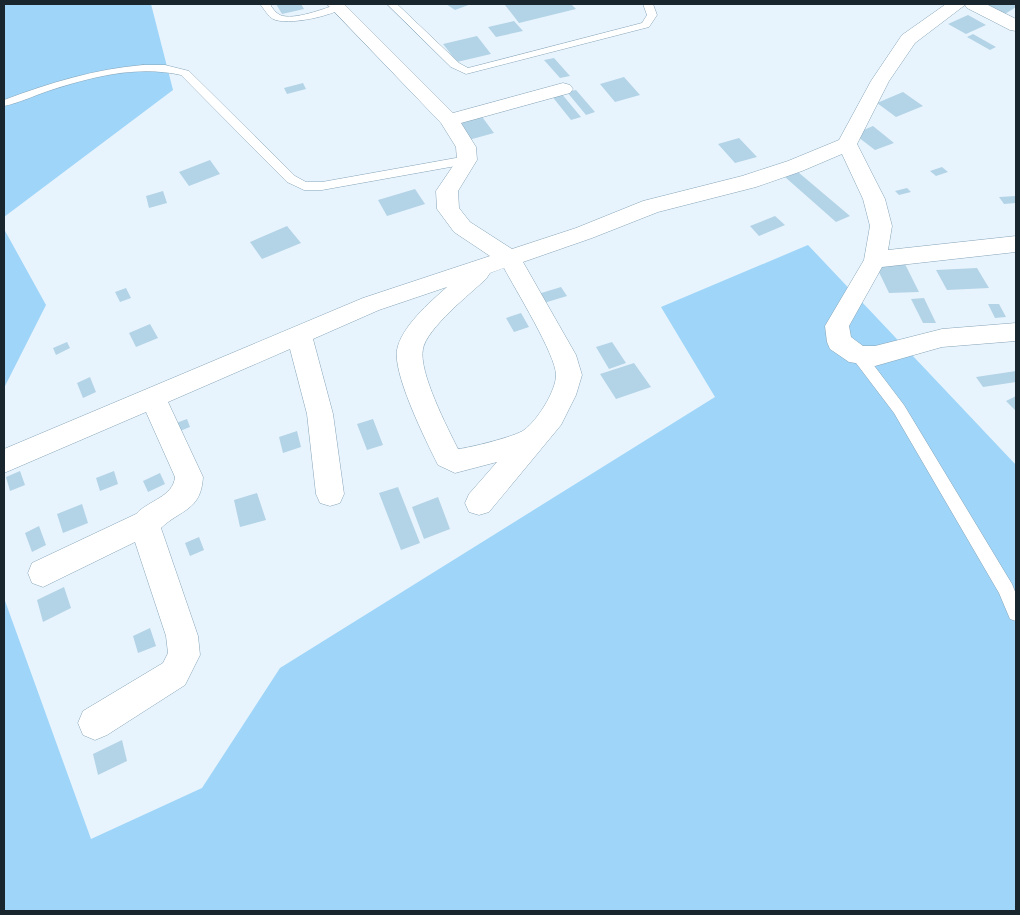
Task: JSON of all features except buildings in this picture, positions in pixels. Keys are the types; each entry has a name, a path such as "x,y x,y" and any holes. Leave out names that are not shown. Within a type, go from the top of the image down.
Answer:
{"street":[{"path":"4,461 371,304 510,258 651,206 748,182 787,169 847,144 880,81 908,39 957,4"},
{"path":"973,4 1016,26"},
{"path":"337,5 449,120 466,147 467,160 462,171 447,191 448,209 462,227 510,258 563,355 569,375 564,395 552,417 479,503"},
{"path":"449,120 563,89"},
{"path":"847,144 874,199 881,226 875,260 837,326 839,342 858,356 875,356 942,338 1016,332"},
{"path":"875,260 1016,244"},
{"path":"485,266 422,329 410,350 414,378 448,457 455,461 465,460 532,440"},
{"path":"299,335 320,414 330,494"},
{"path":"43,573 146,523 152,515 184,498 190,488 189,477 153,397"},
{"path":"95,723 174,674 184,654 182,636 146,531 146,523"}],"lane":[{"path":"265,4 273,15 280,18 294,18 337,5"},
{"path":"392,4 455,65 466,70 479,69 646,25 652,15 648,4"},
{"path":"4,103 85,76 155,68 174,69 185,73 291,179 304,186 322,186 467,160"},
{"path":"858,356 899,409 1006,589 1016,613"}],"shaded area":[{"path":"4,4 151,4 173,90 4,217"},
{"path":"4,229 46,305 4,388"},
{"path":"808,245 1016,465 1016,911 4,911 4,598 91,839 202,788 280,668 715,397 661,307"}]}
